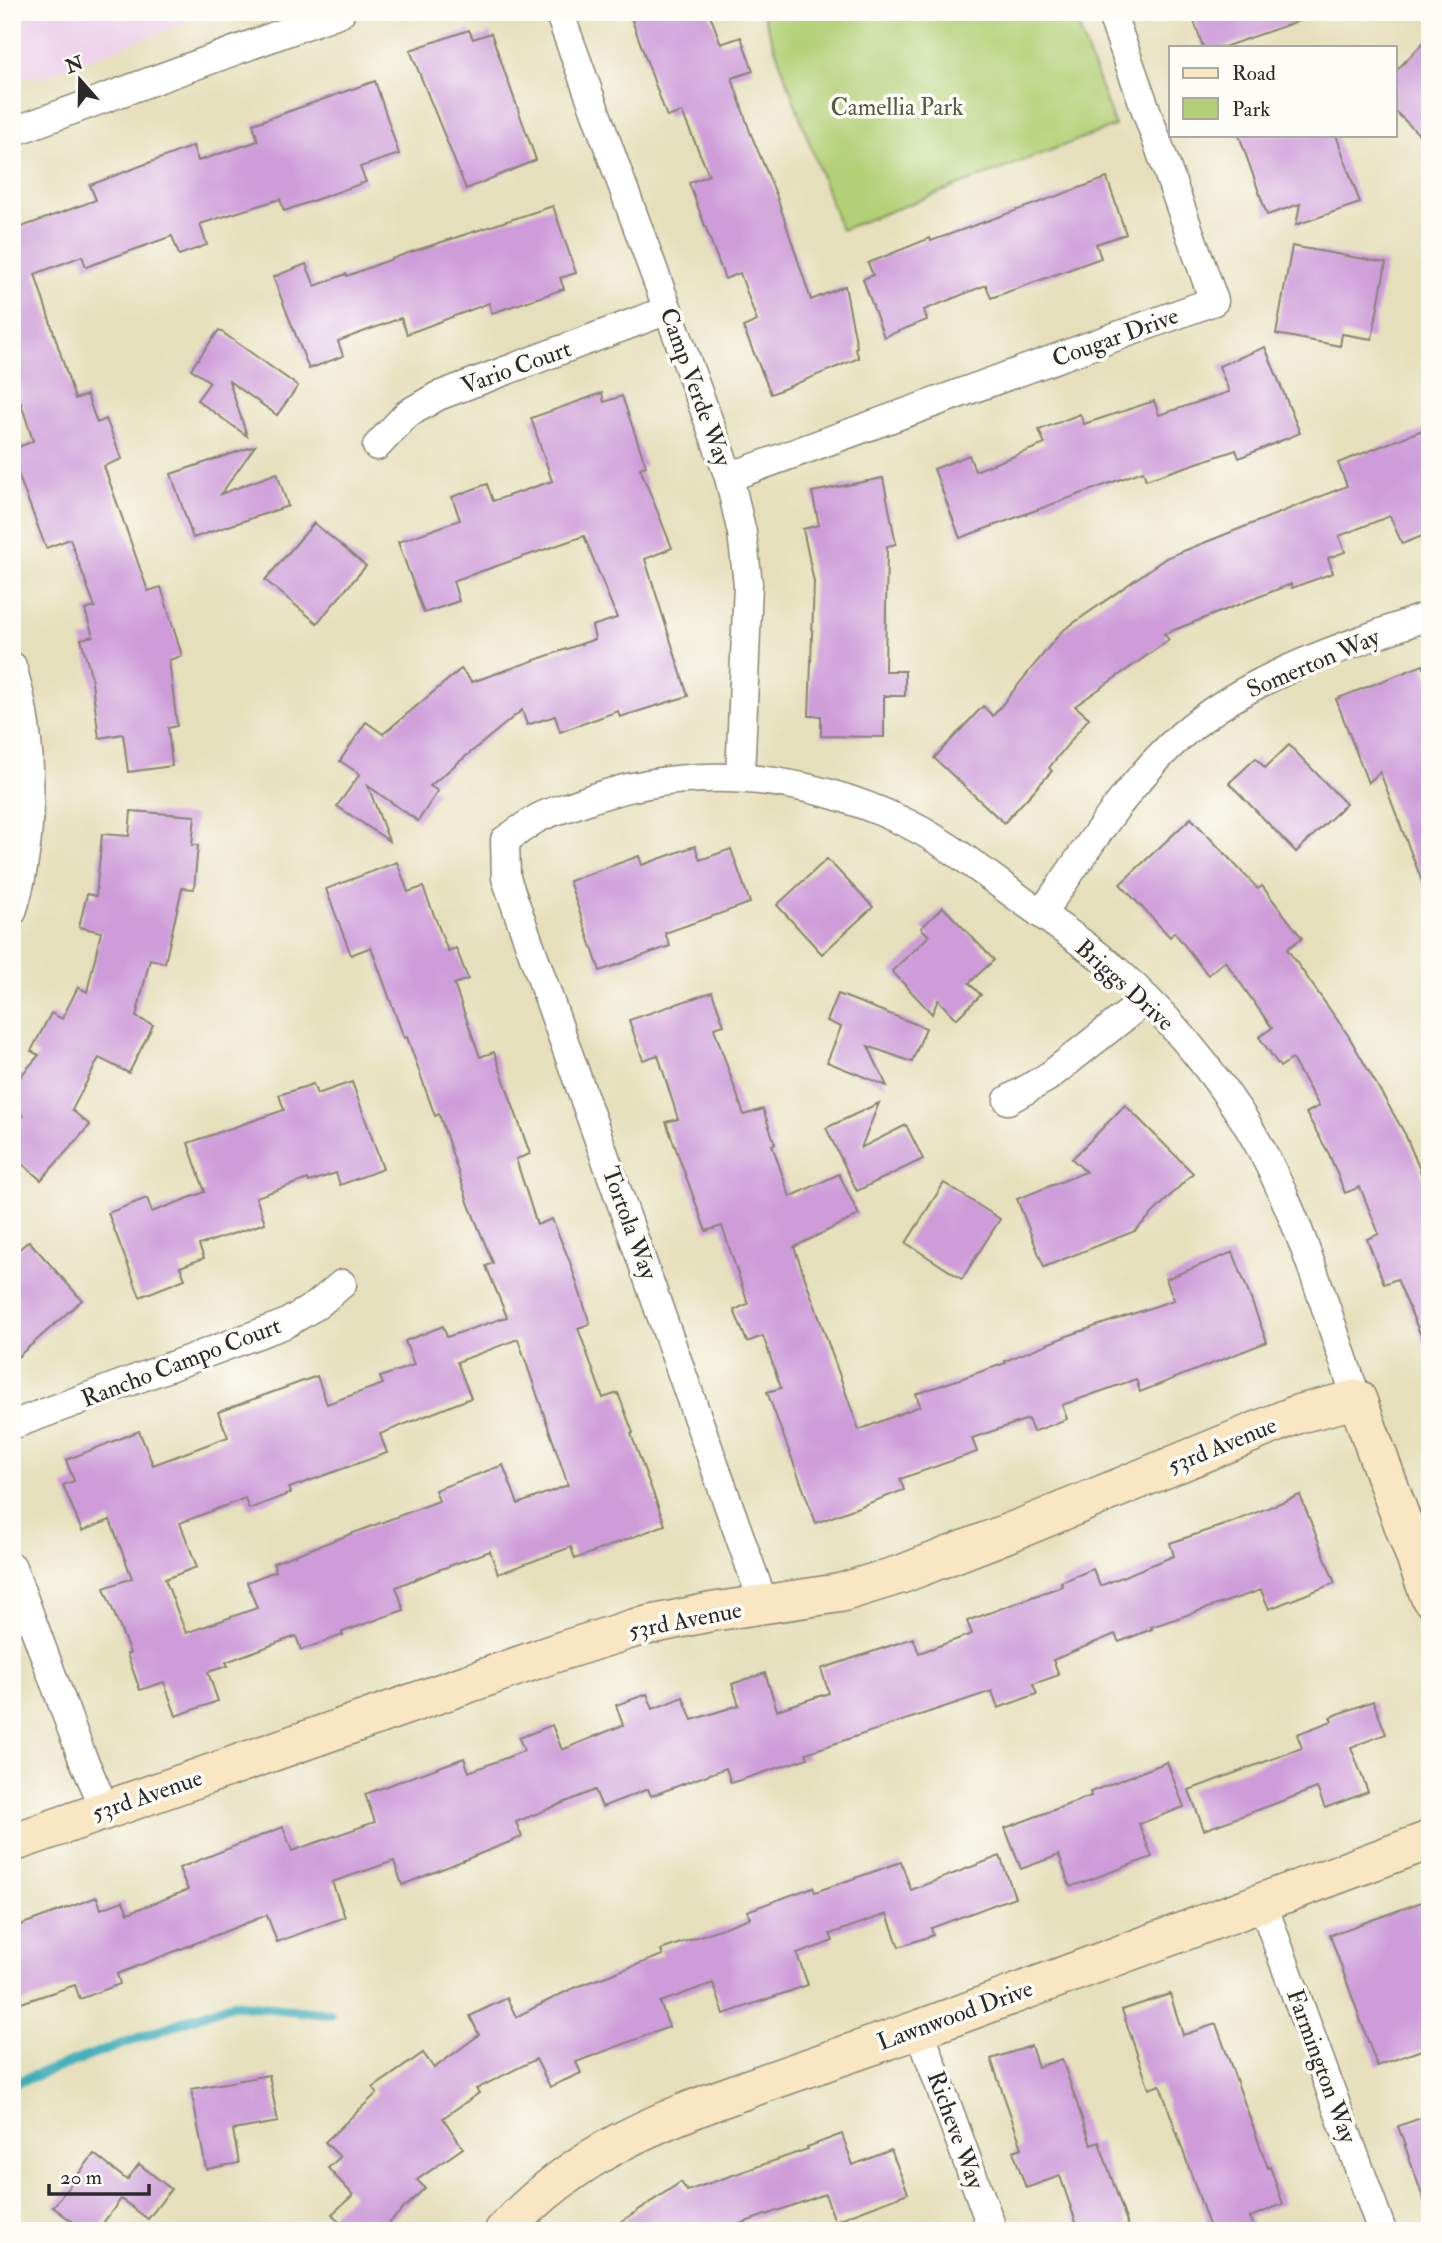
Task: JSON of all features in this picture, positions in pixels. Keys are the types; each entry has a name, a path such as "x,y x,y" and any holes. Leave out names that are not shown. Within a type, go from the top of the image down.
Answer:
{"street":[{"path":"12,132 341,12"},
{"name":"Camp Verde Way","path":"559,12 729,477 742,533 748,584 740,778"},
{"name":"Cougar Drive","path":"729,477 1214,301 1111,12"},
{"name":"Vario Court","path":"377,446 407,414 438,396 668,310"},
{"name":"Somerton Way","path":"1041,914 1135,784 1171,744 1213,710 1259,682 1430,615"},
{"path":"12,666 24,715 29,782 25,848 12,912"},
{"name":"Briggs Drive","path":"505,840 540,818 603,794 658,782 713,777 790,783 845,797 903,821 951,850 1116,969 1199,1055 1242,1117 1268,1164 1298,1233 1430,1597"},
{"name":"Tortola Way","path":"505,840 506,878 764,1605"},
{"path":"1008,1100 1048,1077 1147,999"},
{"name":"Rancho Campo Court","path":"12,1425 285,1324 342,1284"},
{"name":"53rd Avenue","path":"12,1843 561,1651 635,1628 711,1612 840,1593 902,1574 1298,1414 1357,1399"},
{"path":"12,1567 80,1755 105,1809"},
{"name":"Lawnwood Drive","path":"504,2231 543,2193 574,2169 640,2130 1430,1840"},
{"name":"Farmington Way","path":"1262,1902 1381,2231"},
{"name":"Richeve Way","path":"919,2029 993,2231"}],"shaded area":[{"path":"12,12 216,12 38,78 12,75"}],"green space":[{"name":"Camellia Park","path":"762,12 1073,12 1115,126 841,230"}],"building":[{"path":"629,12 709,12 721,44 741,37 753,71 732,78 750,132 776,194 811,300 845,286 859,358 771,394 743,327 757,321 740,273 725,279 689,183 709,175 682,112 667,117"},
{"path":"1191,12 1312,12 1313,16 1227,46 1203,46"},
{"path":"469,30 473,39 491,33 536,160 466,189 410,50"},
{"path":"1430,36 1430,145 1396,112 1396,71"},
{"path":"375,81 399,154 360,167 366,182 284,211 280,199 200,224 207,245 179,255 172,236 86,267 82,256 35,274 75,399 87,395 97,423 106,419 122,459 104,466 148,591 161,587 182,656 169,660 177,726 168,728 172,766 128,772 123,734 99,738 91,675 81,639 93,636 85,610 95,607 70,539 46,548 12,458 12,450 33,441 12,375 12,223 18,222 19,228 96,200 90,185 193,146 198,161 258,141 253,124"},
{"path":"1239,136 1336,136 1360,203 1296,225 1300,204 1267,215"},
{"path":"1107,178 1126,234 1096,244 1101,258 991,298 986,285 924,310 927,320 884,337 863,279 873,275 868,263 930,238 931,241"},
{"path":"553,206 576,273 560,278 564,289 492,313 489,303 407,334 401,318 338,341 343,356 309,369 273,277 306,264 315,286"},
{"path":"1292,246 1386,263 1372,339 1342,334 1340,346 1276,334"},
{"path":"219,330 298,386 277,415 229,381 247,436 197,400 210,382 191,369"},
{"path":"1265,347 1300,433 1239,458 1236,450 1146,480 1143,471 960,538 934,469 969,455 975,471 1045,444 1039,430 1080,414 1084,424 1154,401 1159,415 1229,392 1219,366"},
{"path":"602,393 604,402 622,396 646,466 640,468 672,548 645,559 688,696 620,717 618,711 560,732 555,716 527,725 522,710 430,786 438,791 418,821 368,786 389,841 337,806 360,774 340,761 366,722 383,734 461,669 472,682 595,639 592,626 617,618 584,536 453,581 459,601 424,613 398,542 460,520 452,497 487,484 493,501 552,481 531,418"},
{"path":"1430,427 1430,533 1402,544 1390,516 1339,536 1345,552 1328,558 1333,573 1292,588 1291,584 1164,634 1169,640 1075,706 1089,718 1049,768 1052,771 1004,823 934,758 983,706 993,716 1061,632 1166,558 1347,486 1338,463"},
{"path":"255,446 221,494 277,473 288,506 193,538 171,474"},
{"path":"883,478 896,544 887,546 885,671 905,671 905,696 884,696 884,737 821,736 821,716 809,716 814,582 803,529 819,525 812,492"},
{"path":"314,523 366,566 317,623 265,580"},
{"path":"1423,665 1430,682 1428,897 1380,772 1368,783 1336,699"},
{"path":"1289,745 1346,804 1296,852 1229,783 1256,758 1265,768"},
{"path":"131,811 195,816 192,845 198,845 194,889 182,888 165,963 150,959 136,1017 153,1025 129,1073 99,1058 72,1110 90,1125 41,1180 12,1155 12,1129 23,1116 12,1106 12,1086 39,1055 31,1051 51,1013 62,1019 78,987 87,992 101,932 79,927 87,894 96,896 102,834 129,836"},
{"path":"1191,818 1258,889 1262,886 1302,938 1287,949 1348,1035 1405,1134 1430,1194 1430,1357 1397,1279 1384,1284 1367,1239 1379,1234 1360,1187 1345,1193 1329,1154 1306,1113 1319,1106 1292,1059 1280,1067 1259,1037 1272,1028 1225,961 1208,975 1174,932 1170,937 1120,884"},
{"path":"695,846 700,860 731,849 750,903 665,933 670,946 600,971 569,881 639,856 642,865"},
{"path":"827,859 873,907 822,954 777,905"},
{"path":"397,862 408,892 423,887 448,951 456,948 468,979 454,984 480,1057 494,1052 530,1154 516,1159 537,1225 552,1219 570,1262 590,1324 578,1328 603,1398 618,1393 665,1525 575,1559 571,1547 498,1574 490,1551 433,1572 396,1587 404,1610 301,1650 296,1636 226,1662 228,1666 208,1672 218,1701 176,1716 164,1682 140,1690 127,1654 130,1653 104,1588 132,1578 110,1520 82,1531 63,1485 74,1481 66,1460 139,1431 153,1465 228,1437 218,1412 317,1376 327,1404 383,1384 380,1377 414,1365 405,1341 443,1326 447,1337 507,1317 486,1266 493,1263 469,1205 439,1114 435,1116 371,947 351,955 326,889","holes":["518,1339 568,1485 518,1504 503,1465 435,1490 439,1501 273,1563 276,1571 247,1582 257,1608 186,1633 165,1579 197,1567 180,1523 245,1498 249,1509 291,1493 289,1488 387,1453 380,1434 471,1398 457,1362"]},
{"path":"943,907 994,960 969,983 981,995 956,1019 938,1000 932,1014 892,971 929,936 921,928"},
{"path":"712,992 724,1025 714,1028 744,1115 763,1109 790,1197 839,1174 859,1215 794,1247 859,1430 920,1406 916,1394 1006,1363 1005,1361 1067,1336 1174,1300 1166,1279 1233,1252 1267,1342 1140,1392 1136,1379 1062,1405 1067,1419 1033,1432 1028,1419 972,1438 977,1452 900,1479 904,1490 816,1523 767,1392 781,1388 763,1336 747,1342 734,1310 748,1304 722,1226 706,1231 666,1122 678,1119 658,1055 643,1060 629,1020"},
{"path":"838,994 926,1028 912,1062 868,1046 887,1086 827,1062 841,1027 827,1021"},
{"path":"352,1082 383,1169 340,1185 336,1173 309,1182 308,1179 256,1197 265,1223 199,1245 204,1258 180,1267 185,1279 140,1297 108,1213 147,1198 152,1212 205,1192 188,1143 284,1110 279,1095 313,1084 317,1094"},
{"path":"879,1103 861,1148 906,1125 923,1159 857,1191 826,1128"},
{"path":"1125,1105 1193,1173 1135,1231 1044,1267 1017,1199 1086,1172 1072,1159"},
{"path":"944,1183 1000,1219 962,1279 906,1243"},
{"path":"29,1241 82,1300 12,1362 12,1255"},
{"path":"1300,1495 1335,1583 1269,1609 1261,1590 1151,1627 1152,1629 1119,1642 1115,1634 1053,1660 1059,1675 1033,1684 1037,1694 998,1708 992,1691 806,1753 808,1758 731,1783 726,1768 651,1796 648,1789 602,1807 595,1790 516,1822 522,1837 402,1885 394,1861 332,1882 345,1917 277,1942 267,1915 117,1974 120,1984 80,1999 75,1985 12,2006 12,1928 97,1897 101,1909 123,1901 128,1913 188,1890 179,1868 283,1827 292,1851 375,1822 365,1794 464,1758 469,1772 524,1751 519,1738 552,1725 562,1750 623,1725 616,1705 647,1694 653,1709 683,1697 692,1720 739,1705 732,1684 765,1673 777,1710 829,1693 821,1669 913,1638 919,1653 972,1634 967,1621 1062,1586 1061,1582 1093,1569 1100,1586 1174,1556 1170,1543"},
{"path":"1373,1701 1386,1734 1351,1747 1368,1792 1325,1808 1317,1788 1204,1830 1189,1790 1302,1748 1297,1734 1332,1721 1330,1717"},
{"path":"1167,1762 1184,1807 1139,1824 1152,1857 1070,1887 1059,1855 1021,1869 1005,1828 1091,1796 1090,1792"},
{"path":"1000,1856 1015,1897 931,1928 933,1935 899,1947 887,1914 830,1934 833,1941 797,1954 808,1985 724,2014 713,1983 660,2002 669,2027 576,2062 581,2073 550,2087 536,2059 476,2089 479,2093 443,2118 463,2148 417,2180 425,2188 380,2231 348,2231 332,2214 353,2195 328,2168 340,2157 325,2142 377,2093 373,2088 423,2053 434,2068 479,2035 470,2016 507,1998 516,2017 569,1990 663,1955 661,1950 750,1918 747,1911 813,1887 815,1892 901,1862 911,1890"},
{"path":"1430,1899 1430,2047 1377,2066 1330,1935"},
{"path":"1170,1994 1183,2035 1216,2024 1268,2168 1270,2167 1283,2204 1250,2217 1255,2231 1211,2231 1160,2085 1149,2089 1122,2010"},
{"path":"1031,2046 1038,2067 1062,2059 1091,2145 1099,2142 1130,2231 1079,2231 1060,2176 1026,2188 1013,2151 1022,2148 991,2059"},
{"path":"269,2075 278,2122 233,2130 239,2163 206,2169 191,2089"},
{"path":"1430,2115 1430,2205 1426,2206 1398,2126"},
{"path":"842,2134 853,2165 891,2150 908,2193 835,2221 825,2194 720,2231 607,2231 681,2182 687,2191 808,2149 807,2147"},
{"path":"94,2154 127,2180 139,2164 171,2189 148,2219 121,2199 97,2231 85,2231 53,2207"}],"waterway":[{"path":"12,2084 232,2004 330,2014"}]}
